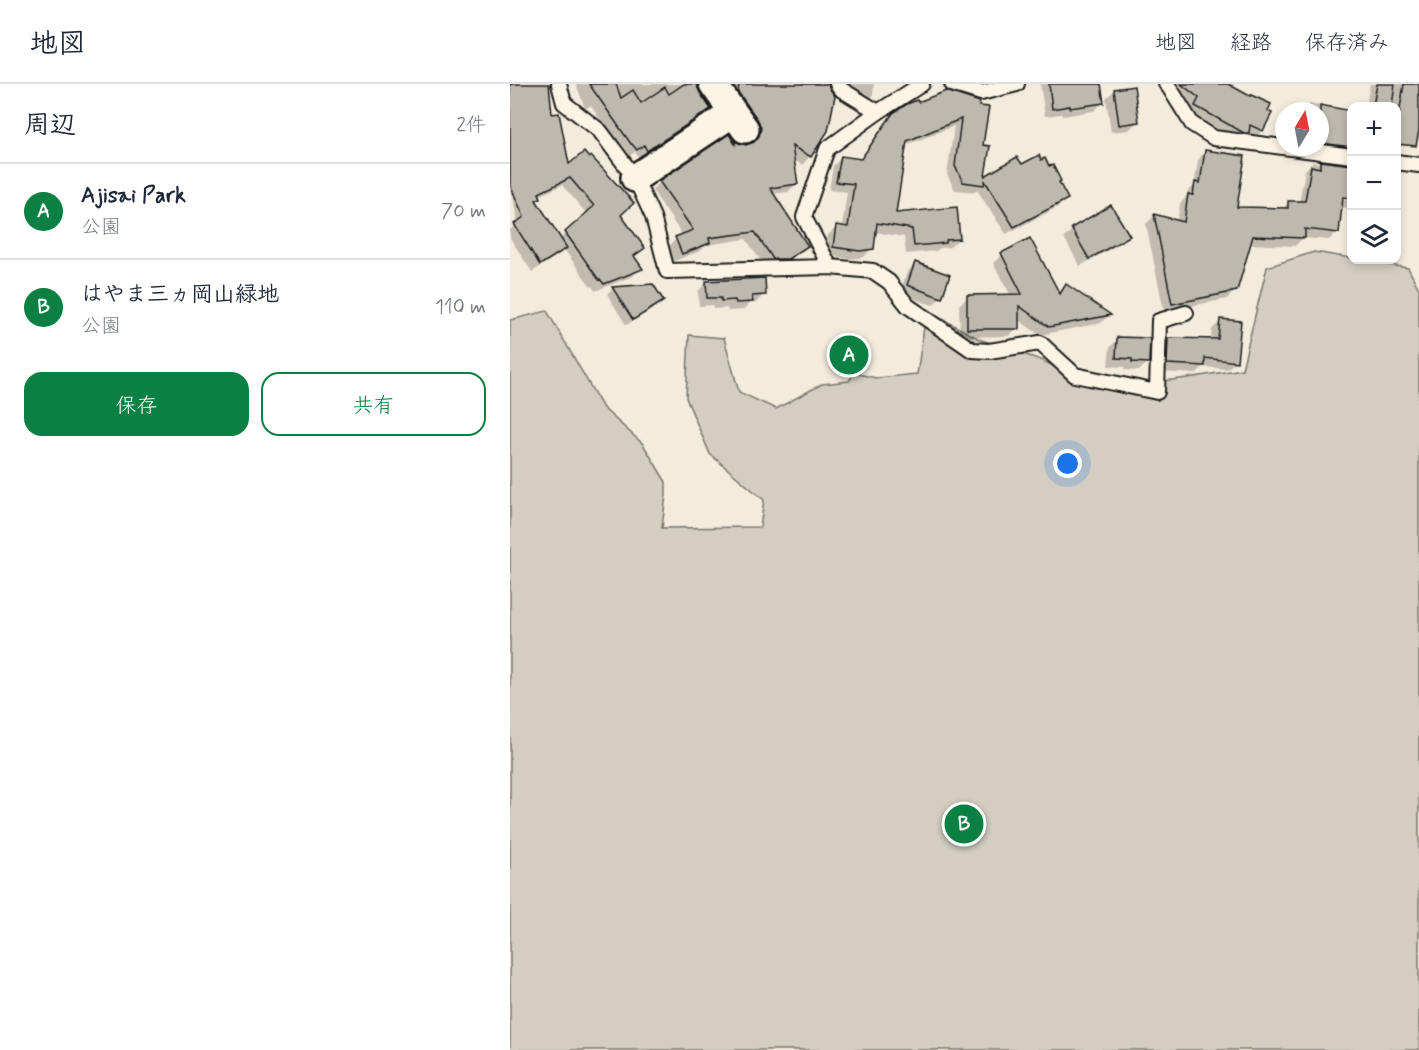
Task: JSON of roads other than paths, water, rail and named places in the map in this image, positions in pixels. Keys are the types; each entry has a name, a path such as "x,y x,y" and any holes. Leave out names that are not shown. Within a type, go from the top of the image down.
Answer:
{"street":[{"path":"635,178 739,121 713,84"}],"lane":[{"path":"559,84 564,103 600,131 635,178 653,217 667,271 830,267 873,271 889,282 908,306 972,350 989,351 1040,343 1075,375 1157,392 1160,321 1186,313"},
{"path":"837,84 842,90 878,112"},
{"path":"830,267 804,217 827,149 922,84"},
{"path":"952,84 981,93 1017,84"},
{"path":"1166,84 1191,124 1214,138 1347,155"},
{"path":"1401,163 1419,165"}],"place":[{"name":"Ajisai Park","path":"849,355"},
{"name":"はやま三ヵ岡山緑地","path":"964,824"}]}
